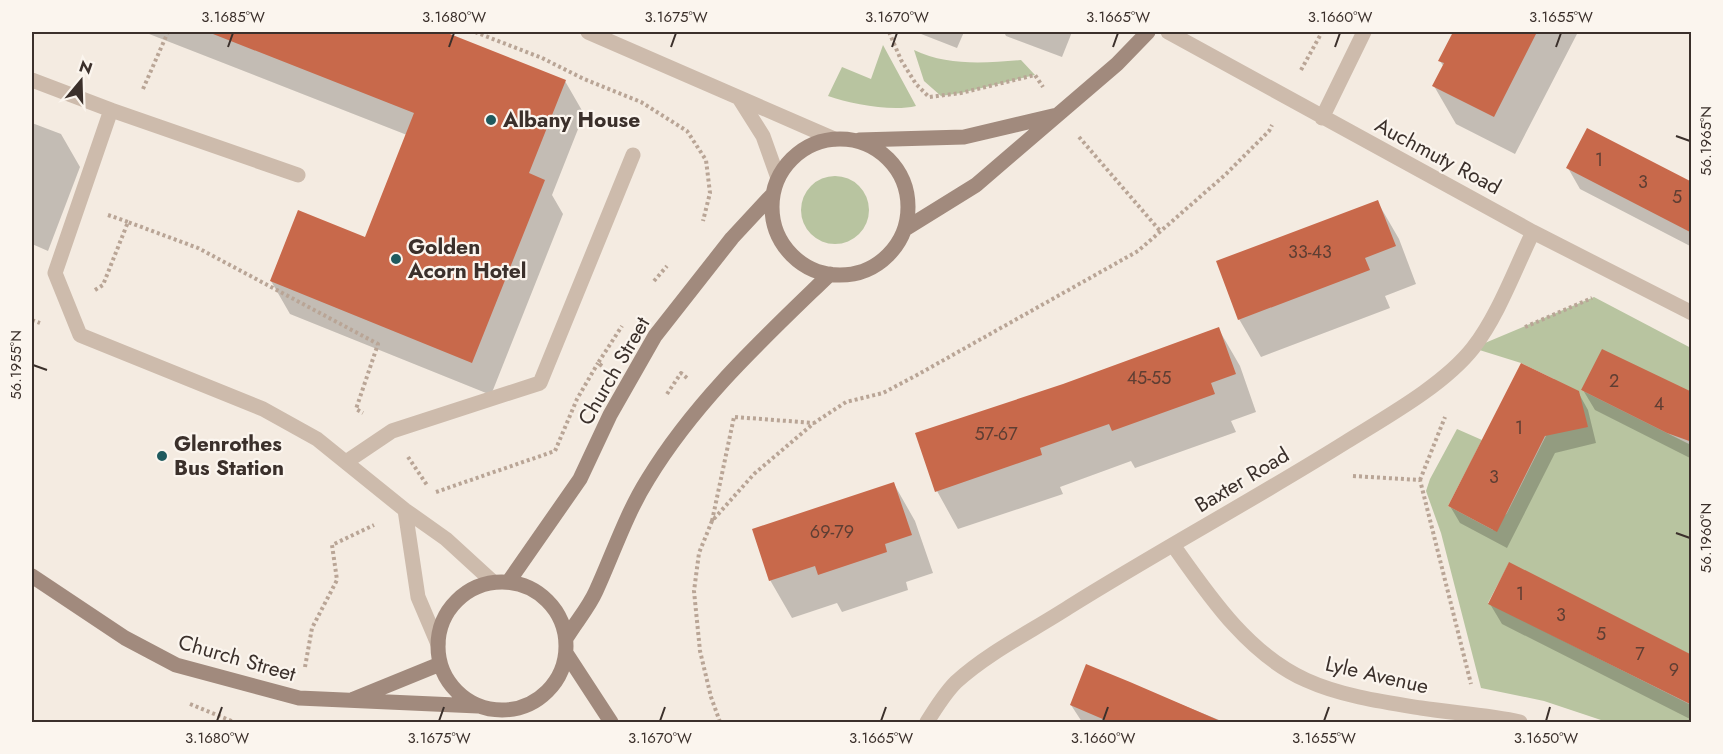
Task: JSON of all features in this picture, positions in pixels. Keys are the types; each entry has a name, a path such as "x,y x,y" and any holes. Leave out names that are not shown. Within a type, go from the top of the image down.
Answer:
{"street":[{"path":"588,32 834,138 854,140 964,137 1060,115"},
{"path":"905,229 976,185 1060,115 1117,64 1148,32"},
{"name":"Auchmuty Road","path":"1168,32 1533,232 1692,313"},
{"path":"1322,118 1364,32"},
{"path":"32,80 298,175"},
{"path":"740,98 763,136 778,178"},
{"path":"111,110 55,273 80,335 263,409 317,439 405,510 447,539 493,582"},
{"path":"834,138 815,143 789,161 778,178 772,195 773,223 784,246 803,264 830,274 849,275 876,266 894,249 905,229 909,208 904,183 894,165 879,151 854,140"},
{"path":"346,462 392,431 540,383 633,155"},
{"name":"Church Street","path":"509,581 580,479 626,386 655,336 732,238 772,195"},
{"name":"Baxter Road","path":"933,720 956,683 989,657 1298,472 1386,417 1438,381 1473,348 1491,318 1533,232"},
{"path":"567,637 595,594 624,526 647,480 708,395 830,274"},
{"path":"405,510 418,597 438,645"},
{"name":"Lyle Avenue","path":"1173,545 1208,595 1237,627 1270,658 1306,680 1368,698 1473,718 1520,723"},
{"name":"Church Street","path":"32,576 125,638 176,665 298,698 347,702 478,706"},
{"path":"509,581 530,587 548,599 560,617 567,637 567,653 562,672 551,689 535,701 517,709 497,710 478,706 461,696 448,682 440,664 438,645 440,626 448,610 460,597 475,587 493,582 509,581"},
{"path":"567,653 611,723"},
{"name":"Church Street","path":"347,702 440,664"},
{"path":"497,710 514,723"}],"path":[{"path":"889,32 901,60 916,84 929,97 961,93 1035,75 1060,115 1161,232"},
{"path":"998,32 1041,32"},
{"path":"712,521 754,474 814,423 846,402 883,393 1138,251 1225,175 1269,131 1322,32"},
{"path":"32,320 42,324 103,285 128,222 188,244 378,344 356,409 392,431 433,494"},
{"path":"1473,348 1581,304 1628,280"},
{"path":"626,386 659,405 681,374 735,417 814,423"},
{"path":"720,723 699,651 694,591 699,554 712,521 735,417"},
{"path":"1298,472 1420,480 1473,718"}],"green space":[{"path":"883,45 916,106 895,108 872,106 828,96 842,67 871,79"},
{"path":"914,50 953,61 1021,60 1035,75 941,96 924,81"},
{"path":"835,176 848,179 859,186 866,197 869,210 866,223 859,234 848,241 835,244 822,241 811,234 804,223 801,210 804,197 811,186 822,179"},
{"path":"1594,297 1691,348 1691,393 1581,390 1691,445 1691,655 1509,563 1488,603 1691,705 1691,722 1607,722 1544,701 1481,688 1441,533 1426,491 1457,429 1482,440 1448,506 1493,530 1507,513 1556,416 1554,379 1521,363 1473,348"}],"building":[{"name":"Golden Acorn Hotel","path":"214,32 445,32 566,80 529,173 545,180 472,363 270,281 298,210 365,237 414,113 213,34"},
{"path":"1453,32 1537,32 1494,117 1432,86 1444,63 1438,61"},
{"path":"1587,128 1692,182 1692,233 1566,168"},
{"path":"1378,200 1396,246 1365,258 1370,270 1238,320 1216,261"},
{"path":"1219,327 1236,374 1211,383 1215,394 1112,431 1109,424 1040,448 1042,455 935,492 915,433 1063,384"},
{"path":"1602,349 1692,392 1692,442 1667,433 1581,390"},
{"path":"1521,363 1579,391 1588,427 1545,436 1497,532 1448,506"},
{"path":"894,482 912,535 885,544 887,552 818,575 815,566 769,581 752,529"},
{"path":"1509,562 1692,655 1692,705 1488,604"},
{"path":"1086,664 1225,723 1112,723 1070,705"}],"place":[{"name":"Albany House","path":"491,120"},
{"name":"Golden Acorn Hotel","path":"396,259"},
{"name":"Glenrothes Bus Station","path":"162,456"}]}
